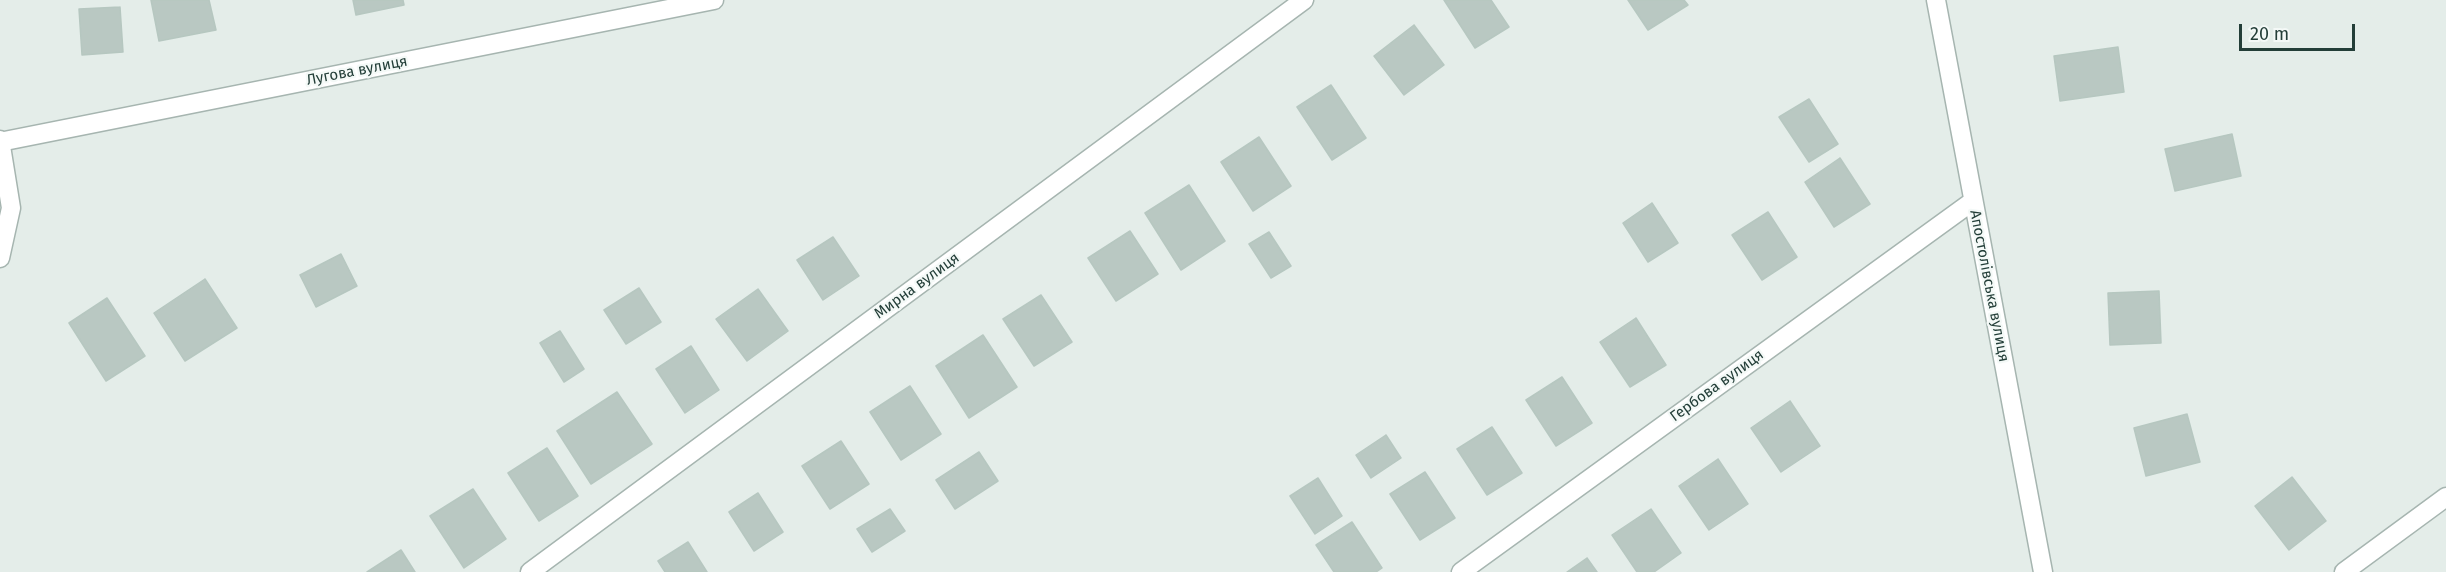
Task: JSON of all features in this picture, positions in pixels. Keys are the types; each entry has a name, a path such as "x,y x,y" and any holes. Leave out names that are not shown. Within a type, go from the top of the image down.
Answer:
{"street":[{"name":"Лугова вулиця","path":"0,141 714,0"},
{"name":"Мирна вулиця","path":"530,572 1304,0"},
{"name":"Апостолівська вулиця","path":"1936,0 2043,572"},
{"path":"0,141 11,208 0,258"},
{"name":"Гербова вулиця","path":"1461,572 1973,201"},
{"path":"2344,572 2446,497"}],"building":[{"path":"151,0 209,0 216,30 159,41"},
{"path":"353,0 403,0 404,5 356,15"},
{"path":"1444,0 1491,0 1509,27 1475,48"},
{"path":"1628,0 1684,0 1688,5 1648,30"},
{"path":"120,7 123,52 82,55 79,9"},
{"path":"1414,25 1444,65 1404,95 1374,56"},
{"path":"2118,47 2124,92 2060,101 2054,56"},
{"path":"1331,85 1366,138 1332,160 1297,107"},
{"path":"1809,99 1838,144 1809,162 1779,117"},
{"path":"2232,134 2241,176 2175,191 2165,149"},
{"path":"1259,137 1291,186 1253,211 1221,162"},
{"path":"1840,158 1870,204 1834,227 1805,182"},
{"path":"1189,185 1225,241 1181,270 1145,213"},
{"path":"1652,203 1678,243 1648,262 1623,223"},
{"path":"1768,212 1797,257 1762,280 1732,235"},
{"path":"1130,231 1158,274 1116,301 1088,258"},
{"path":"1269,232 1291,266 1271,278 1249,244"},
{"path":"833,237 859,276 823,300 797,260"},
{"path":"341,254 357,286 316,307 300,275"},
{"path":"205,279 237,328 185,361 154,313"},
{"path":"639,288 661,322 626,344 604,310"},
{"path":"758,289 788,331 747,361 716,319"},
{"path":"2159,291 2161,343 2110,345 2108,293"},
{"path":"1041,295 1072,342 1034,366 1003,319"},
{"path":"107,298 145,356 106,381 69,323"},
{"path":"1636,318 1666,365 1630,387 1600,342"},
{"path":"560,331 584,369 564,382 540,343"},
{"path":"983,335 1017,387 969,418 936,366"},
{"path":"691,346 719,390 685,413 656,369"},
{"path":"1562,377 1592,423 1556,446 1526,400"},
{"path":"910,386 941,434 901,460 870,412"},
{"path":"617,392 652,444 591,484 557,431"},
{"path":"1790,401 1820,446 1781,472 1751,428"},
{"path":"2187,414 2200,462 2146,476 2134,428"},
{"path":"1492,427 1522,473 1487,495 1457,449"},
{"path":"1386,435 1401,458 1371,478 1356,455"},
{"path":"841,441 869,484 830,509 802,466"},
{"path":"547,448 578,496 539,521 508,473"},
{"path":"979,452 998,481 955,509 936,480"},
{"path":"1718,459 1748,504 1709,530 1679,486"},
{"path":"1425,472 1455,518 1420,540 1390,494"},
{"path":"2292,477 2326,521 2289,550 2255,506"},
{"path":"1318,478 1342,516 1315,534 1290,496"},
{"path":"473,489 506,539 464,568 430,516"},
{"path":"758,493 783,532 754,551 729,512"},
{"path":"890,509 905,531 872,552 857,529"},
{"path":"1651,509 1681,553 1654,572 1637,572 1612,535"},
{"path":"1352,522 1382,568 1376,572 1334,572 1316,545"},
{"path":"688,542 707,572 665,572 658,561"},
{"path":"401,550 415,572 367,572"},
{"path":"1587,558 1597,572 1567,572"}]}
